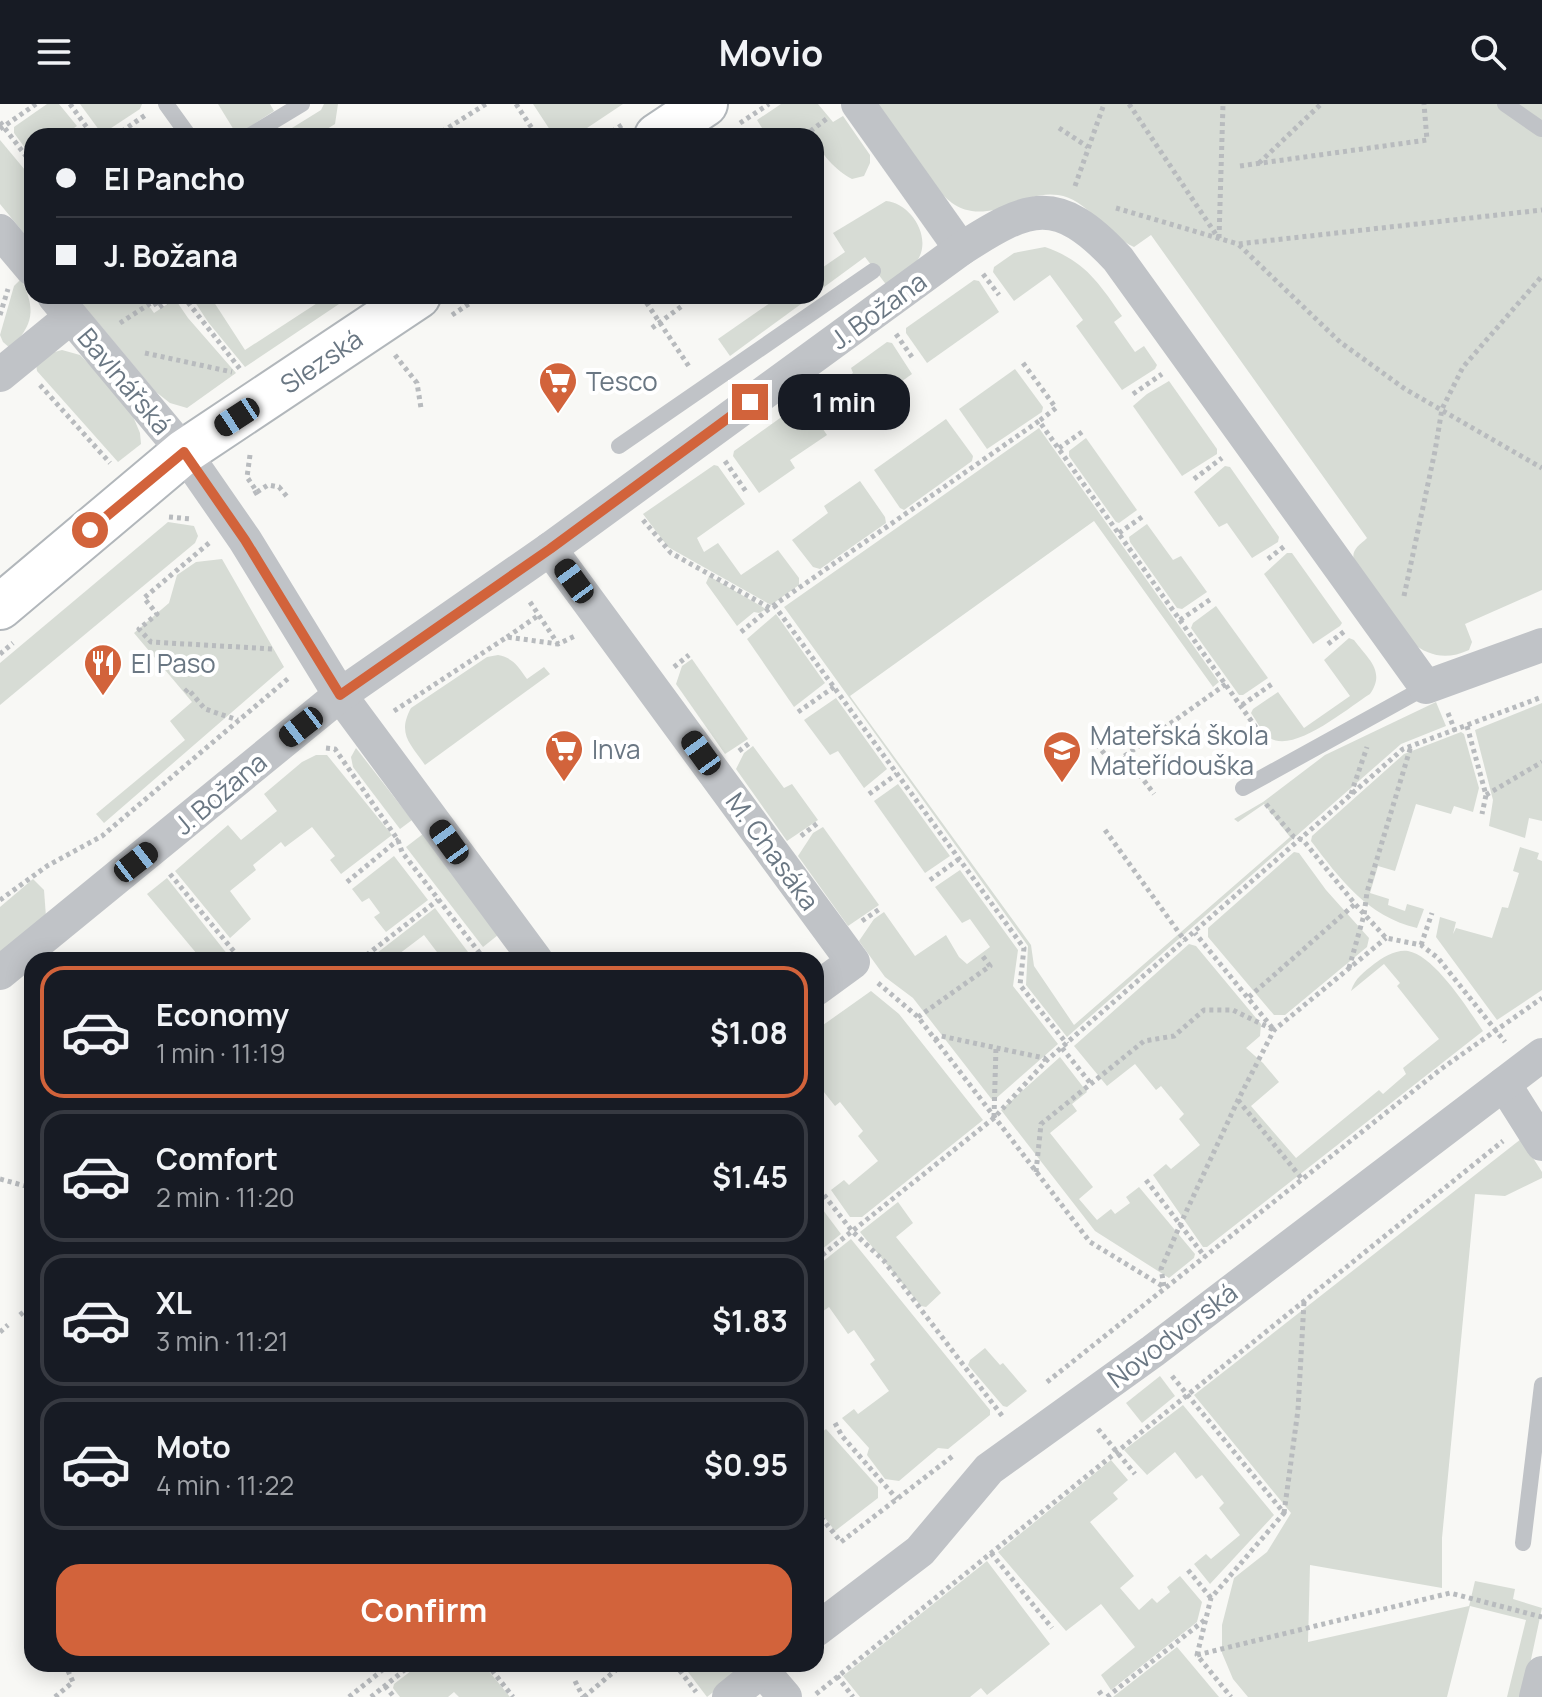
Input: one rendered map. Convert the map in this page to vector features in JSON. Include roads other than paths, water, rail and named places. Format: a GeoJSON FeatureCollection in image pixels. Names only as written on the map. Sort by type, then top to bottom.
{"type":"FeatureCollection","features":[{"type":"Feature","properties":{"kind":"main road"},"geometry":{"type":"LineString","coordinates":[[682,128],[719,116]]}},
{"type":"Feature","properties":{"kind":"main road","name":"Slezská"},"geometry":{"type":"LineString","coordinates":[[12,621],[135,491],[431,308]]}},
{"type":"Feature","properties":{"kind":"street"},"geometry":{"type":"LineString","coordinates":[[846,109],[970,259]]}},
{"type":"Feature","properties":{"kind":"street","name":"J. Božana"},"geometry":{"type":"LineString","coordinates":[[26,952],[340,695],[556,556],[621,496],[789,361],[970,259],[1002,222],[1036,212],[1064,216],[1105,245],[1118,259],[1426,687]]}},
{"type":"Feature","properties":{"kind":"street"},"geometry":{"type":"LineString","coordinates":[[0,231],[24,260]]}},
{"type":"Feature","properties":{"kind":"street"},"geometry":{"type":"LineString","coordinates":[[9,367],[73,318]]}},
{"type":"Feature","properties":{"kind":"street","name":"Bavlnářská"},"geometry":{"type":"LineString","coordinates":[[73,318],[189,459]]}},
{"type":"Feature","properties":{"kind":"street"},"geometry":{"type":"LineString","coordinates":[[189,459],[217,520],[340,695],[530,952]]}},
{"type":"Feature","properties":{"kind":"street","name":"M. Chasáka"},"geometry":{"type":"LineString","coordinates":[[556,556],[853,962],[824,983]]}},
{"type":"Feature","properties":{"kind":"street"},"geometry":{"type":"LineString","coordinates":[[1426,687],[1542,645]]}},
{"type":"Feature","properties":{"kind":"street","name":"J. Božana"},"geometry":{"type":"LineString","coordinates":[[0,973],[24,953]]}},
{"type":"Feature","properties":{"kind":"street"},"geometry":{"type":"LineString","coordinates":[[1523,1069],[1535,1132]]}},
{"type":"Feature","properties":{"kind":"street","name":"Novodvorská"},"geometry":{"type":"LineString","coordinates":[[824,1624],[920,1551],[989,1469],[1153,1351],[1523,1069]]}},
{"type":"Feature","properties":{"kind":"street"},"geometry":{"type":"LineString","coordinates":[[729,1697],[760,1672]]}},
{"type":"Feature","properties":{"kind":"street"},"geometry":{"type":"LineString","coordinates":[[769,1672],[785,1697]]}},
{"type":"Feature","properties":{"kind":"street"},"geometry":{"type":"LineString","coordinates":[[1536,1697],[1542,1673]]}},
{"type":"Feature","properties":{"kind":"lane"},"geometry":{"type":"LineString","coordinates":[[166,104],[183,128]]}},
{"type":"Feature","properties":{"kind":"lane"},"geometry":{"type":"LineString","coordinates":[[262,128],[302,104]]}},
{"type":"Feature","properties":{"kind":"lane"},"geometry":{"type":"LineString","coordinates":[[1505,104],[1541,129]]}},
{"type":"Feature","properties":{"kind":"lane"},"geometry":{"type":"LineString","coordinates":[[619,446],[789,361],[873,271]]}},
{"type":"Feature","properties":{"kind":"lane"},"geometry":{"type":"LineString","coordinates":[[1247,786],[1426,687]]}},
{"type":"Feature","properties":{"kind":"lane"},"geometry":{"type":"LineString","coordinates":[[1523,1543],[1542,1385]]}},
{"type":"Feature","properties":{"kind":"place","name":"Tesco"},"geometry":{"type":"Point","coordinates":[558,415]}},
{"type":"Feature","properties":{"kind":"place","name":"El Paso"},"geometry":{"type":"Point","coordinates":[103,697]}},
{"type":"Feature","properties":{"kind":"place","name":"Inva"},"geometry":{"type":"Point","coordinates":[564,783]}},
{"type":"Feature","properties":{"kind":"place","name":"Mateřská škola Mateřídouška"},"geometry":{"type":"Point","coordinates":[1062,784]}}]}
